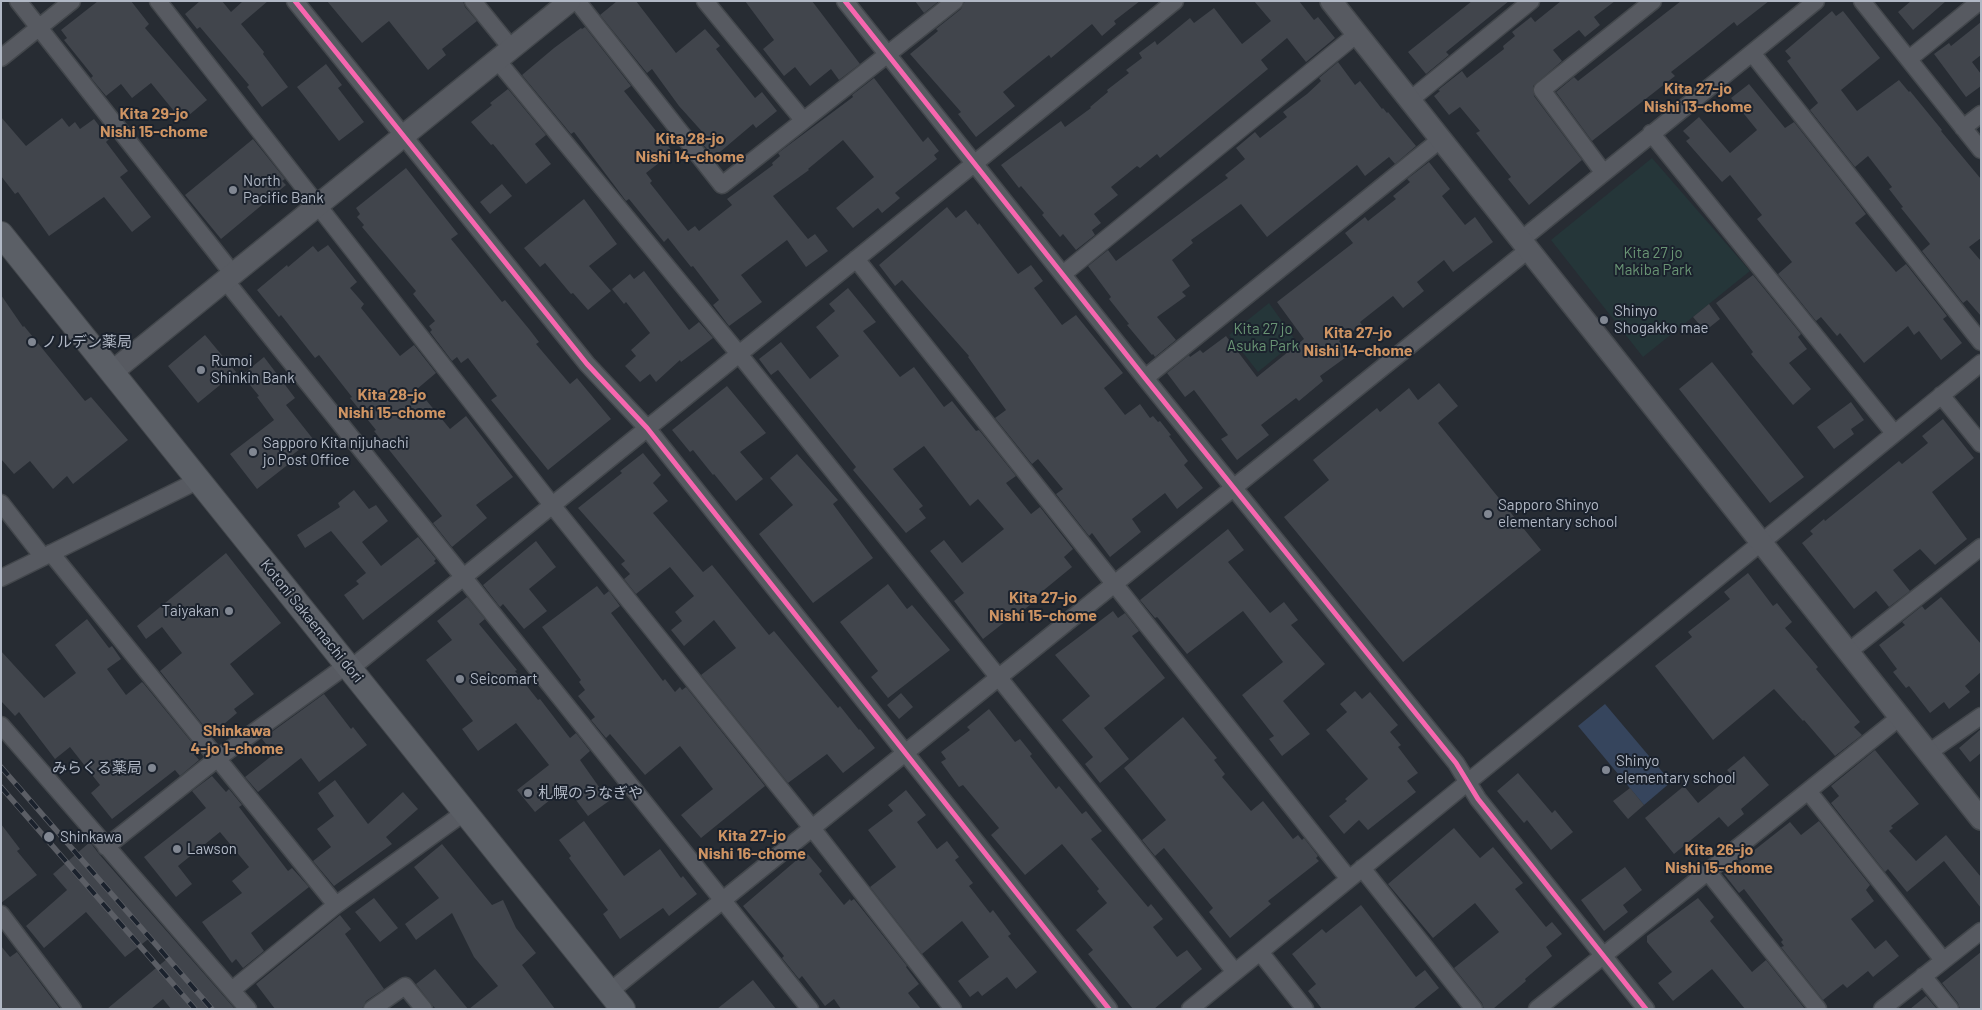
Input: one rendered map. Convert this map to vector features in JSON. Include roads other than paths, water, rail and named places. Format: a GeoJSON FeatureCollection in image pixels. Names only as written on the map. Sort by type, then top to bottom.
{"type":"FeatureCollection","features":[{"type":"Feature","properties":{"kind":"main road","name":"Kotoni Sakaemachi dori"},"geometry":{"type":"LineString","coordinates":[[5,247],[112,372],[616,1000]]}},
{"type":"Feature","properties":{"kind":"street"},"geometry":{"type":"LineString","coordinates":[[18,1],[229,277],[463,577],[810,1009]]}},
{"type":"Feature","properties":{"kind":"street"},"geometry":{"type":"LineString","coordinates":[[1,58],[72,1]]}},
{"type":"Feature","properties":{"kind":"street"},"geometry":{"type":"LineString","coordinates":[[158,1],[552,505],[812,828],[953,1009]]}},
{"type":"Feature","properties":{"kind":"street"},"geometry":{"type":"LineString","coordinates":[[295,1],[587,364],[647,428],[1109,1009]]}},
{"type":"Feature","properties":{"kind":"street"},"geometry":{"type":"LineString","coordinates":[[473,1],[504,54],[739,354],[1235,972]]}},
{"type":"Feature","properties":{"kind":"street"},"geometry":{"type":"LineString","coordinates":[[112,372],[570,1]]}},
{"type":"Feature","properties":{"kind":"street"},"geometry":{"type":"LineString","coordinates":[[577,1],[722,185],[955,1]]}},
{"type":"Feature","properties":{"kind":"street"},"geometry":{"type":"LineString","coordinates":[[705,1],[802,120]]}},
{"type":"Feature","properties":{"kind":"street"},"geometry":{"type":"LineString","coordinates":[[845,1],[1144,378],[1234,486],[1450,755],[1478,799],[1646,1009]]}},
{"type":"Feature","properties":{"kind":"street"},"geometry":{"type":"LineString","coordinates":[[106,847],[218,758],[348,667],[463,577],[1175,1]]}},
{"type":"Feature","properties":{"kind":"street"},"geometry":{"type":"LineString","coordinates":[[1331,1],[1981,819]]}},
{"type":"Feature","properties":{"kind":"street"},"geometry":{"type":"LineString","coordinates":[[1603,172],[1542,90],[1653,1]]}},
{"type":"Feature","properties":{"kind":"street"},"geometry":{"type":"LineString","coordinates":[[616,1000],[722,900],[1234,486],[1525,245],[1603,172],[1816,1]]}},
{"type":"Feature","properties":{"kind":"street"},"geometry":{"type":"LineString","coordinates":[[1862,1],[1981,150]]}},
{"type":"Feature","properties":{"kind":"street"},"geometry":{"type":"LineString","coordinates":[[1908,59],[1980,1]]}},
{"type":"Feature","properties":{"kind":"street"},"geometry":{"type":"LineString","coordinates":[[1410,100],[1522,4]]}},
{"type":"Feature","properties":{"kind":"street"},"geometry":{"type":"LineString","coordinates":[[1063,274],[1357,34]]}},
{"type":"Feature","properties":{"kind":"street"},"geometry":{"type":"LineString","coordinates":[[1752,53],[1981,342]]}},
{"type":"Feature","properties":{"kind":"street"},"geometry":{"type":"LineString","coordinates":[[1963,128],[1981,114]]}},
{"type":"Feature","properties":{"kind":"street"},"geometry":{"type":"LineString","coordinates":[[1651,133],[1894,433]]}},
{"type":"Feature","properties":{"kind":"street"},"geometry":{"type":"LineString","coordinates":[[1144,378],[1441,139]]}},
{"type":"Feature","properties":{"kind":"street"},"geometry":{"type":"LineString","coordinates":[[856,259],[1349,879]]}},
{"type":"Feature","properties":{"kind":"street"},"geometry":{"type":"LineString","coordinates":[[1190,1009],[1981,362]]}},
{"type":"Feature","properties":{"kind":"street"},"geometry":{"type":"LineString","coordinates":[[1942,395],[1981,444]]}},
{"type":"Feature","properties":{"kind":"street"},"geometry":{"type":"LineString","coordinates":[[1,578],[199,480]]}},
{"type":"Feature","properties":{"kind":"street"},"geometry":{"type":"LineString","coordinates":[[1,504],[47,555],[218,758],[336,905]]}},
{"type":"Feature","properties":{"kind":"street"},"geometry":{"type":"LineString","coordinates":[[1848,652],[1981,547]]}},
{"type":"Feature","properties":{"kind":"street"},"geometry":{"type":"LineString","coordinates":[[1928,753],[1981,716]]}},
{"type":"Feature","properties":{"kind":"street"},"geometry":{"type":"LineString","coordinates":[[1537,1009],[1900,717]]}},
{"type":"Feature","properties":{"kind":"street"},"geometry":{"type":"LineString","coordinates":[[1,725],[248,1009]]}},
{"type":"Feature","properties":{"kind":"street"},"geometry":{"type":"LineString","coordinates":[[1808,791],[1943,960]]}},
{"type":"Feature","properties":{"kind":"street"},"geometry":{"type":"LineString","coordinates":[[232,990],[336,905],[465,812]]}},
{"type":"Feature","properties":{"kind":"street"},"geometry":{"type":"LineString","coordinates":[[1362,868],[1474,1009]]}},
{"type":"Feature","properties":{"kind":"street"},"geometry":{"type":"LineString","coordinates":[[1708,872],[1818,1009]]}},
{"type":"Feature","properties":{"kind":"street"},"geometry":{"type":"LineString","coordinates":[[1,914],[73,1009]]}},
{"type":"Feature","properties":{"kind":"street"},"geometry":{"type":"LineString","coordinates":[[1882,1009],[1981,931]]}},
{"type":"Feature","properties":{"kind":"street"},"geometry":{"type":"LineString","coordinates":[[1260,952],[1305,1009]]}},
{"type":"Feature","properties":{"kind":"street"},"geometry":{"type":"LineString","coordinates":[[1923,976],[1950,1009]]}},
{"type":"Feature","properties":{"kind":"street"},"geometry":{"type":"LineString","coordinates":[[372,1009],[406,986],[424,1009]]}},
{"type":"Feature","properties":{"kind":"water"},"geometry":{"type":"Polygon","coordinates":[[[1605,704],[1671,782],[1644,805],[1578,726],[1605,704]]]}},
{"type":"Feature","properties":{"kind":"railway"},"geometry":{"type":"LineString","coordinates":[[1,767],[212,1009]]}},
{"type":"Feature","properties":{"kind":"railway"},"geometry":{"type":"LineString","coordinates":[[1,787],[195,1009]]}},
{"type":"Feature","properties":{"kind":"place","name":"North Pacific Bank"},"geometry":{"type":"Point","coordinates":[233,190]}},
{"type":"Feature","properties":{"kind":"place","name":"Shinyo Shogakko mae"},"geometry":{"type":"Point","coordinates":[1604,320]}},
{"type":"Feature","properties":{"kind":"place","name":"ノルデン薬局"},"geometry":{"type":"Point","coordinates":[32,342]}},
{"type":"Feature","properties":{"kind":"place","name":"Rumoi Shinkin Bank"},"geometry":{"type":"Point","coordinates":[201,370]}},
{"type":"Feature","properties":{"kind":"place","name":"Sapporo Kita nijuhachi jo Post Office"},"geometry":{"type":"Point","coordinates":[253,452]}},
{"type":"Feature","properties":{"kind":"place","name":"Sapporo Shinyo elementary school"},"geometry":{"type":"Point","coordinates":[1488,514]}},
{"type":"Feature","properties":{"kind":"place","name":"Taiyakan"},"geometry":{"type":"Point","coordinates":[229,611]}},
{"type":"Feature","properties":{"kind":"place","name":"Seicomart"},"geometry":{"type":"Point","coordinates":[460,679]}},
{"type":"Feature","properties":{"kind":"place","name":"みらくる薬局"},"geometry":{"type":"Point","coordinates":[152,768]}},
{"type":"Feature","properties":{"kind":"place","name":"Shinyo elementary school"},"geometry":{"type":"Point","coordinates":[1606,770]}},
{"type":"Feature","properties":{"kind":"place","name":"札幌のうなぎや"},"geometry":{"type":"Point","coordinates":[528,793]}},
{"type":"Feature","properties":{"kind":"place","name":"Shinkawa"},"geometry":{"type":"Point","coordinates":[49,837]}},
{"type":"Feature","properties":{"kind":"place","name":"Lawson"},"geometry":{"type":"Point","coordinates":[177,849]}},
{"type":"Feature","properties":{"kind":"district","name":"Kita 27-jo Nishi 13-chome"},"geometry":{"type":"Point","coordinates":[1698,98]}},
{"type":"Feature","properties":{"kind":"district","name":"Kita 29-jo Nishi 15-chome"},"geometry":{"type":"Point","coordinates":[154,123]}},
{"type":"Feature","properties":{"kind":"district","name":"Kita 28-jo Nishi 14-chome"},"geometry":{"type":"Point","coordinates":[690,148]}},
{"type":"Feature","properties":{"kind":"district","name":"Kita 27-jo Nishi 14-chome"},"geometry":{"type":"Point","coordinates":[1358,342]}},
{"type":"Feature","properties":{"kind":"district","name":"Kita 28-jo Nishi 15-chome"},"geometry":{"type":"Point","coordinates":[392,404]}},
{"type":"Feature","properties":{"kind":"district","name":"Kita 27-jo Nishi 15-chome"},"geometry":{"type":"Point","coordinates":[1043,607]}},
{"type":"Feature","properties":{"kind":"district","name":"Shinkawa 4-jo 1-chome"},"geometry":{"type":"Point","coordinates":[237,740]}},
{"type":"Feature","properties":{"kind":"district","name":"Kita 27-jo Nishi 16-chome"},"geometry":{"type":"Point","coordinates":[752,845]}},
{"type":"Feature","properties":{"kind":"district","name":"Kita 26-jo Nishi 15-chome"},"geometry":{"type":"Point","coordinates":[1719,859]}},
{"type":"Feature","properties":{"kind":"park label","name":"Kita 27 jo Makiba Park"},"geometry":{"type":"Point","coordinates":[1653,262]}},
{"type":"Feature","properties":{"kind":"park label","name":"Kita 27 jo Asuka Park"},"geometry":{"type":"Point","coordinates":[1263,338]}}]}
